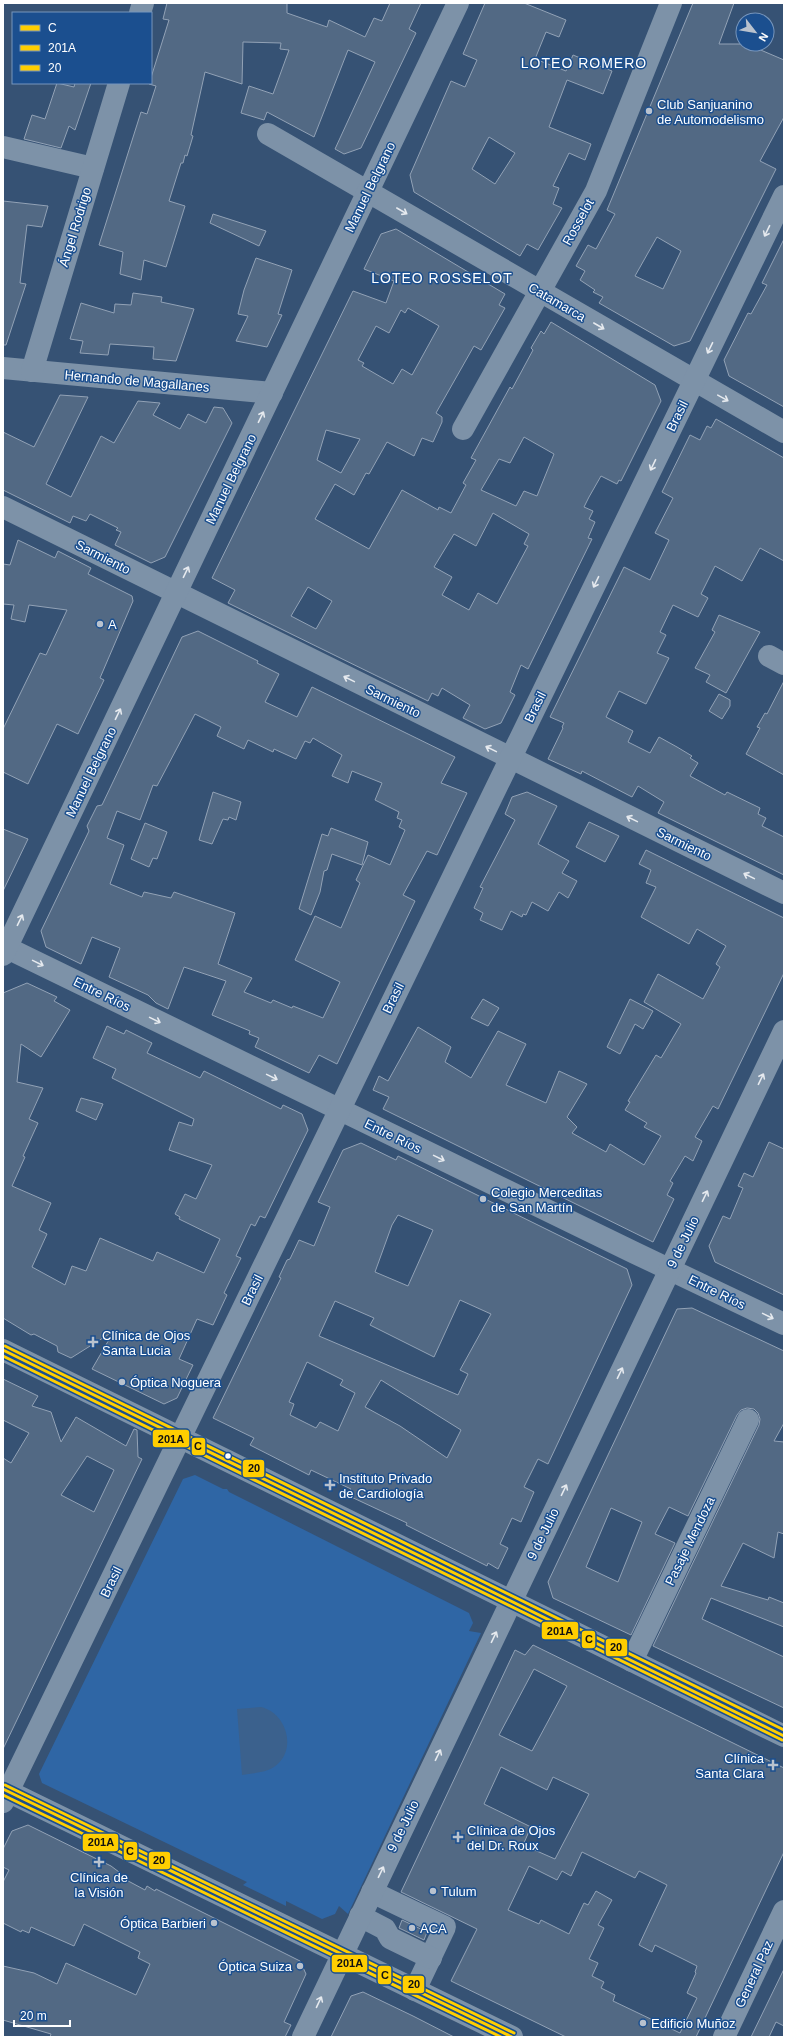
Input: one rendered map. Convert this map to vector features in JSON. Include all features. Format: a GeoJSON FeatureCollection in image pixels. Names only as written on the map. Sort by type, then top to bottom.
{"type":"FeatureCollection","features":[{"type":"Feature","properties":{"kind":"street","name":"Manuel Belgrano"},"geometry":{"type":"LineString","coordinates":[[4,950],[458,3]]}},
{"type":"Feature","properties":{"kind":"street","name":"Rosselot"},"geometry":{"type":"LineString","coordinates":[[463,429],[596,191],[671,3]]}},
{"type":"Feature","properties":{"kind":"street","name":"Ángel Rodrigo"},"geometry":{"type":"LineString","coordinates":[[32,371],[119,84]]}},
{"type":"Feature","properties":{"kind":"street","name":"Catamarca"},"geometry":{"type":"LineString","coordinates":[[268,134],[694,382],[784,432]]}},
{"type":"Feature","properties":{"kind":"street"},"geometry":{"type":"LineString","coordinates":[[3,147],[93,168]]}},
{"type":"Feature","properties":{"kind":"street","name":"Brasil"},"geometry":{"type":"LineString","coordinates":[[5,1794],[181,1438],[339,1109],[784,196]]}},
{"type":"Feature","properties":{"kind":"street","name":"Hernando de Magallanes"},"geometry":{"type":"LineString","coordinates":[[3,368],[272,393]]}},
{"type":"Feature","properties":{"kind":"street","name":"Sarmiento"},"geometry":{"type":"LineString","coordinates":[[3,507],[176,594],[784,893]]}},
{"type":"Feature","properties":{"kind":"street","name":"Entre Ríos"},"geometry":{"type":"LineString","coordinates":[[4,950],[339,1109],[784,1324]]}},
{"type":"Feature","properties":{"kind":"street","name":"9 de Julio"},"geometry":{"type":"LineString","coordinates":[[303,2037],[784,1032]]}},
{"type":"Feature","properties":{"kind":"street"},"geometry":{"type":"LineString","coordinates":[[3,1350],[784,1736]]}},
{"type":"Feature","properties":{"kind":"street","name":"Pasaje Mendoza"},"geometry":{"type":"LineString","coordinates":[[632,1661],[748,1420]]}},
{"type":"Feature","properties":{"kind":"street"},"geometry":{"type":"LineString","coordinates":[[5,1794],[342,1954],[512,2037]]}},
{"type":"Feature","properties":{"kind":"street"},"geometry":{"type":"LineString","coordinates":[[365,1906],[388,1923],[436,1947]]}},
{"type":"Feature","properties":{"kind":"street"},"geometry":{"type":"LineString","coordinates":[[365,1906],[385,1929],[390,1938],[436,1947]]}},
{"type":"Feature","properties":{"kind":"street"},"geometry":{"type":"LineString","coordinates":[[365,1906],[445,1927],[415,1990]]}},
{"type":"Feature","properties":{"kind":"street","name":"General Paz"},"geometry":{"type":"LineString","coordinates":[[724,2037],[784,1911]]}},
{"type":"Feature","properties":{"kind":"shaded area"},"geometry":{"type":"Polygon","coordinates":[[[195,1475],[223,1489],[227,1489],[229,1492],[469,1613],[473,1623],[469,1631],[481,1633],[348,1914],[339,1906],[335,1914],[322,1919],[286,1901],[286,1906],[243,1885],[247,1882],[42,1783],[39,1774],[183,1479],[195,1475]]]}},
{"type":"Feature","properties":{"kind":"shaded area"},"geometry":{"type":"Polygon","coordinates":[[[261,1707],[270,1711],[283,1724],[286,1733],[286,1752],[274,1767],[263,1772],[242,1775],[237,1709],[261,1707]]]}},
{"type":"Feature","properties":{"kind":"building"},"geometry":{"type":"Polygon","coordinates":[[[167,3],[287,3],[287,13],[327,27],[329,20],[365,37],[374,18],[382,21],[390,3],[421,3],[409,29],[416,33],[361,148],[344,154],[335,149],[375,62],[348,50],[314,137],[267,112],[264,120],[241,113],[249,86],[273,94],[289,50],[280,49],[281,43],[243,42],[242,84],[205,72],[191,135],[193,136],[187,156],[185,155],[183,163],[181,163],[169,201],[185,206],[166,267],[144,260],[141,280],[120,274],[123,252],[99,245],[141,112],[147,114],[156,86],[149,84],[152,84],[152,74],[169,20],[163,19],[167,3]]]}},
{"type":"Feature","properties":{"kind":"building"},"geometry":{"type":"Polygon","coordinates":[[[485,3],[524,3],[566,20],[559,37],[546,32],[535,59],[566,71],[573,55],[612,71],[603,94],[567,80],[549,127],[591,144],[585,160],[569,153],[553,186],[559,188],[553,204],[562,208],[538,250],[527,244],[520,256],[414,192],[410,175],[451,81],[465,87],[477,60],[463,54],[485,3]],[[489,137],[472,169],[495,184],[515,153],[489,137]]]}},
{"type":"Feature","properties":{"kind":"building"},"geometry":{"type":"Polygon","coordinates":[[[693,3],[734,3],[719,44],[735,44],[735,52],[765,52],[784,60],[784,117],[760,161],[776,169],[690,341],[674,346],[599,303],[603,297],[593,292],[595,290],[580,280],[585,271],[576,266],[588,245],[596,249],[615,214],[607,210],[693,3]],[[657,237],[635,276],[663,289],[681,251],[657,237]]]}},
{"type":"Feature","properties":{"kind":"building"},"geometry":{"type":"Polygon","coordinates":[[[57,84],[74,87],[75,84],[91,84],[75,130],[69,126],[61,148],[24,139],[32,115],[45,119],[57,84]]]}},
{"type":"Feature","properties":{"kind":"building"},"geometry":{"type":"Polygon","coordinates":[[[3,201],[48,206],[42,227],[27,225],[20,283],[26,284],[6,345],[3,345],[3,201]]]}},
{"type":"Feature","properties":{"kind":"building"},"geometry":{"type":"Polygon","coordinates":[[[213,214],[266,231],[259,246],[210,223],[213,214]]]}},
{"type":"Feature","properties":{"kind":"building"},"geometry":{"type":"Polygon","coordinates":[[[396,229],[505,294],[499,305],[505,308],[481,350],[474,346],[436,413],[442,417],[442,422],[433,442],[422,438],[414,456],[387,442],[369,474],[366,473],[354,495],[335,484],[315,519],[369,549],[402,490],[438,510],[439,507],[451,513],[466,485],[463,483],[476,460],[471,458],[510,387],[512,389],[533,350],[531,348],[541,331],[544,334],[551,322],[655,385],[661,401],[621,481],[619,480],[617,484],[601,476],[589,497],[584,507],[593,511],[589,519],[595,522],[588,538],[592,539],[528,669],[521,665],[510,692],[515,695],[501,723],[485,729],[463,718],[470,705],[442,688],[438,696],[432,693],[428,701],[228,603],[235,590],[212,578],[353,291],[386,303],[394,281],[364,269],[381,234],[396,229]],[[408,308],[405,313],[401,310],[389,333],[376,326],[358,360],[364,363],[362,366],[393,384],[402,369],[412,375],[439,326],[408,308]],[[326,430],[317,460],[341,473],[360,439],[326,430]],[[524,437],[510,463],[499,459],[481,490],[516,506],[524,491],[537,496],[554,454],[524,437]],[[493,513],[476,546],[454,534],[434,567],[452,577],[442,595],[469,610],[478,593],[497,604],[528,546],[524,544],[529,534],[493,513]],[[308,587],[291,616],[316,629],[332,601],[308,587]]]}},
{"type":"Feature","properties":{"kind":"building"},"geometry":{"type":"Polygon","coordinates":[[[784,239],[784,407],[729,376],[724,360],[748,313],[751,314],[767,285],[762,283],[784,239]]]}},
{"type":"Feature","properties":{"kind":"building"},"geometry":{"type":"Polygon","coordinates":[[[256,258],[292,270],[278,314],[282,315],[267,347],[236,341],[248,316],[238,314],[244,290],[256,258]]]}},
{"type":"Feature","properties":{"kind":"building"},"geometry":{"type":"Polygon","coordinates":[[[133,293],[162,297],[161,302],[194,309],[176,361],[153,359],[154,347],[110,344],[108,355],[80,353],[83,341],[70,339],[81,303],[114,313],[115,304],[131,305],[133,293]]]}},
{"type":"Feature","properties":{"kind":"building"},"geometry":{"type":"Polygon","coordinates":[[[60,395],[88,397],[46,484],[71,497],[101,436],[114,443],[138,401],[160,403],[153,415],[180,429],[188,414],[206,423],[214,407],[223,408],[232,423],[165,557],[151,563],[115,545],[121,532],[116,530],[118,528],[90,514],[86,521],[73,516],[70,523],[3,490],[3,432],[34,447],[60,395]]]}},
{"type":"Feature","properties":{"kind":"building"},"geometry":{"type":"Polygon","coordinates":[[[716,419],[784,458],[784,561],[760,548],[742,581],[715,566],[701,594],[708,598],[698,617],[673,605],[660,632],[666,635],[657,653],[669,658],[646,704],[619,691],[606,717],[633,731],[628,742],[650,753],[659,737],[692,756],[690,758],[698,763],[690,776],[725,795],[727,792],[760,808],[758,814],[766,818],[762,826],[784,837],[784,875],[658,813],[664,802],[638,786],[632,797],[582,771],[581,774],[548,759],[564,723],[550,717],[624,567],[650,580],[669,540],[655,533],[673,498],[662,492],[690,435],[700,440],[707,426],[711,428],[716,419]]]}},
{"type":"Feature","properties":{"kind":"building"},"geometry":{"type":"Polygon","coordinates":[[[18,540],[55,558],[58,551],[91,568],[88,574],[132,596],[133,601],[100,678],[104,680],[78,734],[57,724],[28,784],[3,772],[3,729],[40,653],[46,655],[67,610],[29,605],[25,622],[11,619],[14,605],[3,604],[3,564],[10,565],[18,540]]]}},
{"type":"Feature","properties":{"kind":"building"},"geometry":{"type":"Polygon","coordinates":[[[719,615],[760,632],[726,693],[706,682],[710,675],[695,668],[715,632],[712,630],[719,615]]]}},
{"type":"Feature","properties":{"kind":"building"},"geometry":{"type":"Polygon","coordinates":[[[198,631],[258,661],[257,663],[279,674],[265,702],[297,717],[312,687],[455,757],[441,783],[467,793],[437,855],[427,851],[403,895],[415,901],[337,1064],[319,1055],[309,1073],[255,1047],[259,1038],[249,1034],[250,1031],[212,1015],[226,981],[184,967],[168,1009],[156,1003],[148,995],[109,977],[120,948],[92,937],[81,964],[46,947],[41,931],[89,831],[87,826],[97,806],[102,805],[182,637],[198,631]],[[195,714],[157,786],[153,785],[140,820],[117,811],[107,838],[124,845],[110,884],[142,897],[144,892],[171,898],[174,892],[235,913],[218,964],[252,978],[244,992],[271,1003],[273,1000],[292,1008],[293,1006],[323,1018],[340,982],[295,960],[315,916],[341,928],[360,883],[356,880],[368,855],[390,865],[405,830],[399,827],[402,820],[397,818],[399,812],[375,800],[382,783],[352,771],[348,783],[332,776],[342,755],[313,738],[310,743],[305,741],[296,759],[274,749],[273,752],[248,740],[244,749],[217,736],[221,727],[195,714]]]}},
{"type":"Feature","properties":{"kind":"building"},"geometry":{"type":"Polygon","coordinates":[[[784,681],[784,775],[746,754],[760,728],[757,727],[765,713],[767,714],[784,681]]]}},
{"type":"Feature","properties":{"kind":"building"},"geometry":{"type":"Polygon","coordinates":[[[719,694],[730,700],[730,706],[722,719],[709,711],[719,694]]]}},
{"type":"Feature","properties":{"kind":"building"},"geometry":{"type":"Polygon","coordinates":[[[213,792],[241,802],[236,820],[229,817],[228,820],[223,819],[212,844],[199,840],[213,792]]]}},
{"type":"Feature","properties":{"kind":"building"},"geometry":{"type":"Polygon","coordinates":[[[527,792],[557,806],[538,844],[569,861],[562,873],[577,881],[568,898],[559,892],[548,911],[532,902],[526,915],[523,914],[522,917],[511,911],[502,930],[480,920],[483,913],[474,908],[483,888],[480,887],[515,820],[505,814],[512,797],[527,792]]]}},
{"type":"Feature","properties":{"kind":"building"},"geometry":{"type":"Polygon","coordinates":[[[589,822],[619,836],[605,862],[576,847],[589,822]]]}},
{"type":"Feature","properties":{"kind":"building"},"geometry":{"type":"Polygon","coordinates":[[[145,823],[167,832],[157,859],[153,858],[149,867],[131,859],[145,823]]]}},
{"type":"Feature","properties":{"kind":"building"},"geometry":{"type":"Polygon","coordinates":[[[331,828],[368,842],[362,865],[332,854],[327,870],[324,871],[320,892],[311,915],[299,909],[322,834],[328,836],[331,828]]]}},
{"type":"Feature","properties":{"kind":"building"},"geometry":{"type":"Polygon","coordinates":[[[3,829],[28,839],[3,891],[3,829]]]}},
{"type":"Feature","properties":{"kind":"building"},"geometry":{"type":"Polygon","coordinates":[[[646,850],[784,918],[784,973],[718,1109],[713,1106],[695,1137],[702,1141],[693,1161],[685,1156],[670,1181],[673,1183],[667,1195],[674,1199],[653,1242],[383,1109],[389,1097],[373,1090],[379,1076],[388,1081],[418,1027],[451,1047],[445,1062],[471,1078],[498,1031],[526,1044],[506,1085],[546,1103],[559,1071],[587,1084],[567,1117],[577,1127],[572,1133],[606,1152],[610,1144],[644,1165],[661,1136],[644,1127],[647,1123],[625,1110],[630,1102],[628,1101],[656,1055],[661,1058],[681,1024],[644,1002],[658,974],[703,999],[720,967],[716,964],[726,946],[697,929],[689,944],[641,917],[656,887],[646,883],[651,870],[639,864],[646,850]]]}},
{"type":"Feature","properties":{"kind":"building"},"geometry":{"type":"Polygon","coordinates":[[[27,983],[57,997],[54,1001],[70,1010],[41,1057],[21,1044],[17,1082],[43,1088],[29,1119],[38,1123],[23,1156],[25,1157],[12,1186],[51,1203],[39,1230],[47,1234],[32,1267],[65,1285],[72,1266],[86,1271],[100,1238],[153,1261],[157,1252],[204,1273],[220,1239],[179,1219],[180,1217],[175,1214],[185,1194],[196,1199],[212,1165],[169,1150],[179,1122],[192,1126],[194,1119],[112,1078],[116,1069],[93,1058],[107,1026],[124,1034],[126,1030],[152,1043],[147,1053],[200,1078],[204,1071],[281,1109],[283,1105],[302,1114],[308,1130],[265,1218],[260,1216],[255,1226],[251,1224],[236,1256],[241,1258],[224,1293],[227,1295],[213,1325],[197,1319],[179,1359],[193,1365],[177,1398],[164,1404],[92,1369],[114,1331],[71,1358],[58,1352],[57,1346],[34,1334],[31,1335],[3,1318],[3,993],[27,983]]]}},
{"type":"Feature","properties":{"kind":"building"},"geometry":{"type":"Polygon","coordinates":[[[483,999],[499,1008],[488,1026],[471,1018],[483,999]]]}},
{"type":"Feature","properties":{"kind":"building"},"geometry":{"type":"Polygon","coordinates":[[[630,999],[653,1011],[643,1029],[635,1024],[620,1054],[607,1047],[630,999]]]}},
{"type":"Feature","properties":{"kind":"building"},"geometry":{"type":"Polygon","coordinates":[[[81,1098],[103,1104],[96,1120],[76,1111],[81,1098]]]}},
{"type":"Feature","properties":{"kind":"building"},"geometry":{"type":"Polygon","coordinates":[[[769,1142],[784,1149],[784,1295],[715,1262],[709,1246],[723,1216],[730,1219],[743,1188],[738,1186],[744,1173],[753,1177],[769,1142]]]}},
{"type":"Feature","properties":{"kind":"building"},"geometry":{"type":"Polygon","coordinates":[[[361,1143],[396,1160],[398,1156],[627,1269],[632,1285],[548,1464],[538,1459],[524,1487],[534,1492],[521,1522],[512,1518],[500,1544],[508,1548],[498,1569],[488,1563],[487,1566],[406,1525],[407,1523],[347,1495],[351,1489],[311,1470],[309,1475],[250,1445],[254,1438],[213,1418],[281,1278],[279,1277],[287,1260],[290,1259],[299,1240],[314,1246],[330,1207],[318,1202],[343,1150],[361,1143]],[[398,1215],[392,1225],[375,1272],[408,1286],[433,1230],[398,1215]],[[460,1300],[434,1357],[370,1325],[374,1318],[335,1301],[319,1336],[458,1395],[468,1374],[460,1370],[491,1314],[460,1300]],[[307,1362],[289,1402],[294,1404],[290,1415],[316,1428],[320,1422],[338,1431],[355,1393],[340,1385],[343,1380],[307,1362]],[[381,1380],[365,1407],[400,1426],[447,1458],[461,1430],[381,1380]]]}},
{"type":"Feature","properties":{"kind":"building"},"geometry":{"type":"Polygon","coordinates":[[[692,1308],[784,1351],[784,1423],[774,1441],[784,1442],[784,1534],[778,1532],[774,1558],[743,1543],[721,1586],[768,1600],[769,1597],[784,1603],[784,1627],[711,1598],[702,1619],[784,1657],[784,1708],[653,1646],[759,1425],[760,1419],[758,1413],[754,1409],[747,1408],[741,1410],[737,1415],[688,1516],[669,1507],[655,1534],[675,1543],[631,1635],[553,1598],[548,1582],[677,1309],[692,1308]],[[611,1508],[586,1567],[618,1582],[642,1522],[611,1508]]]}},
{"type":"Feature","properties":{"kind":"building"},"geometry":{"type":"Polygon","coordinates":[[[3,1379],[38,1396],[32,1406],[51,1412],[61,1442],[76,1417],[126,1446],[134,1429],[137,1430],[138,1457],[142,1459],[3,1749],[3,1458],[11,1463],[29,1433],[3,1420],[3,1379]],[[87,1456],[61,1495],[94,1512],[114,1470],[87,1456]]]}},
{"type":"Feature","properties":{"kind":"building"},"geometry":{"type":"Polygon","coordinates":[[[533,1645],[784,1768],[784,1852],[696,2037],[566,2037],[451,1981],[477,1929],[401,1892],[515,1650],[525,1655],[533,1645]],[[534,1669],[499,1735],[532,1751],[567,1686],[534,1669]],[[501,1767],[484,1804],[531,1827],[523,1845],[555,1859],[589,1794],[553,1777],[547,1790],[501,1767]],[[582,1852],[571,1876],[562,1871],[557,1880],[529,1866],[508,1910],[539,1924],[541,1920],[569,1934],[584,1903],[588,1905],[596,1891],[612,1900],[598,1925],[604,1928],[589,1959],[598,1963],[592,1976],[604,1982],[601,1988],[615,1995],[613,2001],[680,2033],[697,1998],[687,1993],[696,1973],[697,1966],[655,1945],[652,1952],[639,1945],[667,1885],[639,1871],[635,1878],[582,1852]]]}},
{"type":"Feature","properties":{"kind":"building"},"geometry":{"type":"Polygon","coordinates":[[[28,1825],[111,1866],[119,1872],[117,1875],[145,1890],[147,1886],[155,1891],[156,1889],[300,1961],[306,1974],[284,2022],[291,2025],[285,2037],[50,2037],[51,2034],[3,2020],[3,1966],[34,1973],[57,1984],[66,1963],[136,1995],[150,1964],[138,1958],[140,1952],[84,1924],[74,1946],[31,1927],[29,1933],[22,1930],[21,1932],[3,1923],[3,1882],[9,1870],[3,1867],[3,1849],[12,1831],[28,1825]]]}},
{"type":"Feature","properties":{"kind":"building"},"geometry":{"type":"Polygon","coordinates":[[[402,1920],[427,1932],[424,1940],[399,1928],[402,1920]]]}},
{"type":"Feature","properties":{"kind":"building"},"geometry":{"type":"Polygon","coordinates":[[[784,1969],[784,2026],[776,2022],[769,2037],[751,2037],[784,1969]]]}},
{"type":"Feature","properties":{"kind":"building"},"geometry":{"type":"Polygon","coordinates":[[[363,1992],[454,2037],[331,2037],[351,1996],[363,1992]]]}},
{"type":"Feature","properties":{"kind":"transit line","name":"20"},"geometry":{"type":"LineString","coordinates":[[5,1346],[784,1730]]}},
{"type":"Feature","properties":{"kind":"transit line","name":"C"},"geometry":{"type":"LineString","coordinates":[[3,1350],[784,1736]]}},
{"type":"Feature","properties":{"kind":"transit line","name":"201A"},"geometry":{"type":"LineString","coordinates":[[3,1356],[782,1740]]}},
{"type":"Feature","properties":{"kind":"transit line","name":"20"},"geometry":{"type":"LineString","coordinates":[[5,1785],[514,2033]]}},
{"type":"Feature","properties":{"kind":"transit line","name":"C"},"geometry":{"type":"LineString","coordinates":[[3,1789],[512,2037]]}},
{"type":"Feature","properties":{"kind":"transit line","name":"201A"},"geometry":{"type":"LineString","coordinates":[[3,1795],[501,2037]]}},
{"type":"Feature","properties":{"kind":"place","name":"Club Sanjuanino de Automodelismo"},"geometry":{"type":"Point","coordinates":[649,111]}},
{"type":"Feature","properties":{"kind":"place","name":"A"},"geometry":{"type":"Point","coordinates":[100,624]}},
{"type":"Feature","properties":{"kind":"place","name":"Colegio Merceditas de San Martín"},"geometry":{"type":"Point","coordinates":[483,1199]}},
{"type":"Feature","properties":{"kind":"place","name":"Clínica de Ojos Santa Lucia"},"geometry":{"type":"Point","coordinates":[93,1342]}},
{"type":"Feature","properties":{"kind":"place","name":"Óptica Noguera"},"geometry":{"type":"Point","coordinates":[122,1382]}},
{"type":"Feature","properties":{"kind":"place","name":"Instituto Privado de Cardiología"},"geometry":{"type":"Point","coordinates":[330,1485]}},
{"type":"Feature","properties":{"kind":"place","name":"Clínica Santa Clara"},"geometry":{"type":"Point","coordinates":[773,1765]}},
{"type":"Feature","properties":{"kind":"place","name":"Clínica de Ojos del Dr. Roux"},"geometry":{"type":"Point","coordinates":[458,1837]}},
{"type":"Feature","properties":{"kind":"place","name":"Clínica de la Visión"},"geometry":{"type":"Point","coordinates":[99,1862]}},
{"type":"Feature","properties":{"kind":"place","name":"Tulum"},"geometry":{"type":"Point","coordinates":[433,1891]}},
{"type":"Feature","properties":{"kind":"place","name":"Óptica Barbieri"},"geometry":{"type":"Point","coordinates":[214,1923]}},
{"type":"Feature","properties":{"kind":"place","name":"ACA"},"geometry":{"type":"Point","coordinates":[412,1928]}},
{"type":"Feature","properties":{"kind":"place","name":"Óptica Suiza"},"geometry":{"type":"Point","coordinates":[300,1966]}},
{"type":"Feature","properties":{"kind":"place","name":"Edificio Muñoz"},"geometry":{"type":"Point","coordinates":[643,2023]}},
{"type":"Feature","properties":{"kind":"district","name":"LOTEO ROMERO"},"geometry":{"type":"Point","coordinates":[584,63]}},
{"type":"Feature","properties":{"kind":"district","name":"LOTEO ROSSELOT"},"geometry":{"type":"Point","coordinates":[442,278]}}]}
